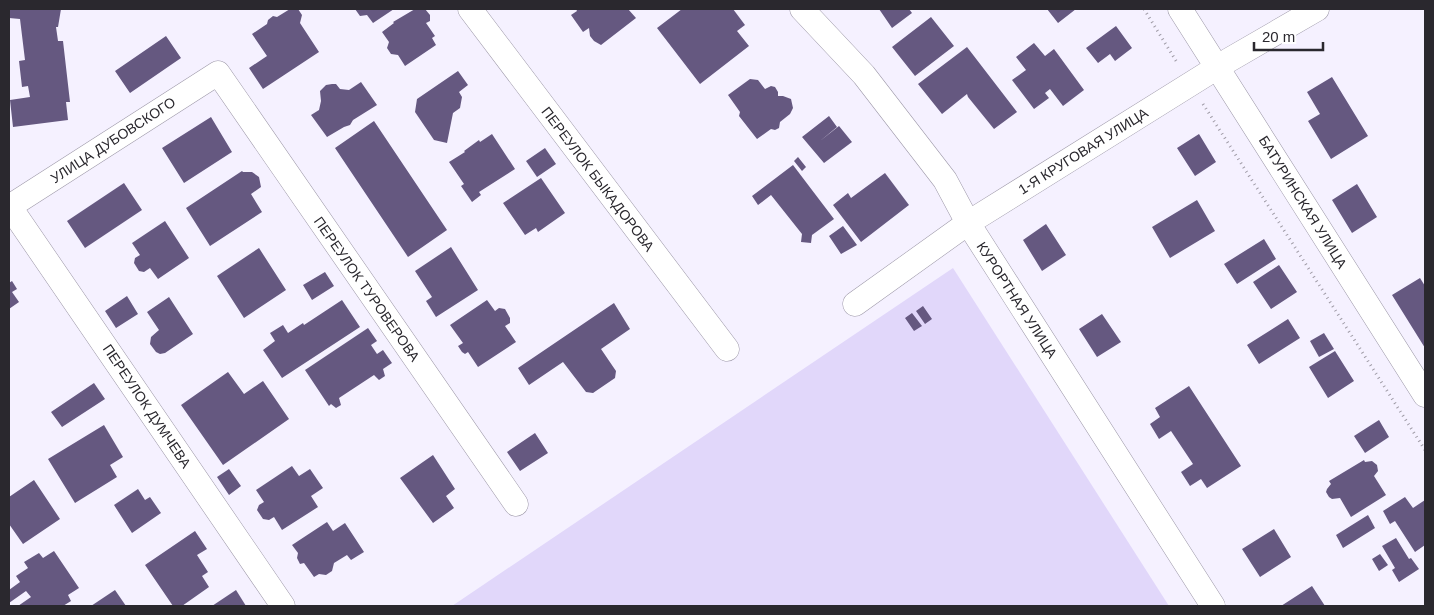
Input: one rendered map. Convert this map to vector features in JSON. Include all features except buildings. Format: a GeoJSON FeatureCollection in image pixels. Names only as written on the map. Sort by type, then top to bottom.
{"type":"FeatureCollection","features":[{"type":"Feature","properties":{"kind":"street","name":"ПЕРЕУЛОК БЫКАДОРОВА"},"geometry":{"type":"LineString","coordinates":[[470,9],[726,349]]}},
{"type":"Feature","properties":{"kind":"street","name":"КУРОРТНАЯ УЛИЦА"},"geometry":{"type":"LineString","coordinates":[[802,9],[864,75],[945,180],[968,223],[1213,606]]}},
{"type":"Feature","properties":{"kind":"street","name":"БАТУРИНСКАЯ УЛИЦА"},"geometry":{"type":"LineString","coordinates":[[1180,9],[1425,395]]}},
{"type":"Feature","properties":{"kind":"street","name":"1-Я КРУГОВАЯ УЛИЦА"},"geometry":{"type":"LineString","coordinates":[[855,304],[968,223],[1217,67],[1317,9]]}},
{"type":"Feature","properties":{"kind":"street","name":"УЛИЦА ДУБОВСКОГО"},"geometry":{"type":"LineString","coordinates":[[10,207],[218,73]]}},
{"type":"Feature","properties":{"kind":"street","name":"ПЕРЕУЛОК ТУРОВЕРОВА"},"geometry":{"type":"LineString","coordinates":[[218,73],[516,504]]}},
{"type":"Feature","properties":{"kind":"street","name":"ПЕРЕУЛОК ДУМЧЕВА"},"geometry":{"type":"LineString","coordinates":[[10,207],[284,606]]}},
{"type":"Feature","properties":{"kind":"path"},"geometry":{"type":"LineString","coordinates":[[1144,9],[1190,84],[1425,450]]}},
{"type":"Feature","properties":{"kind":"shaded area"},"geometry":{"type":"Polygon","coordinates":[[[953,268],[1169,606],[452,606],[953,268]]]}}]}
